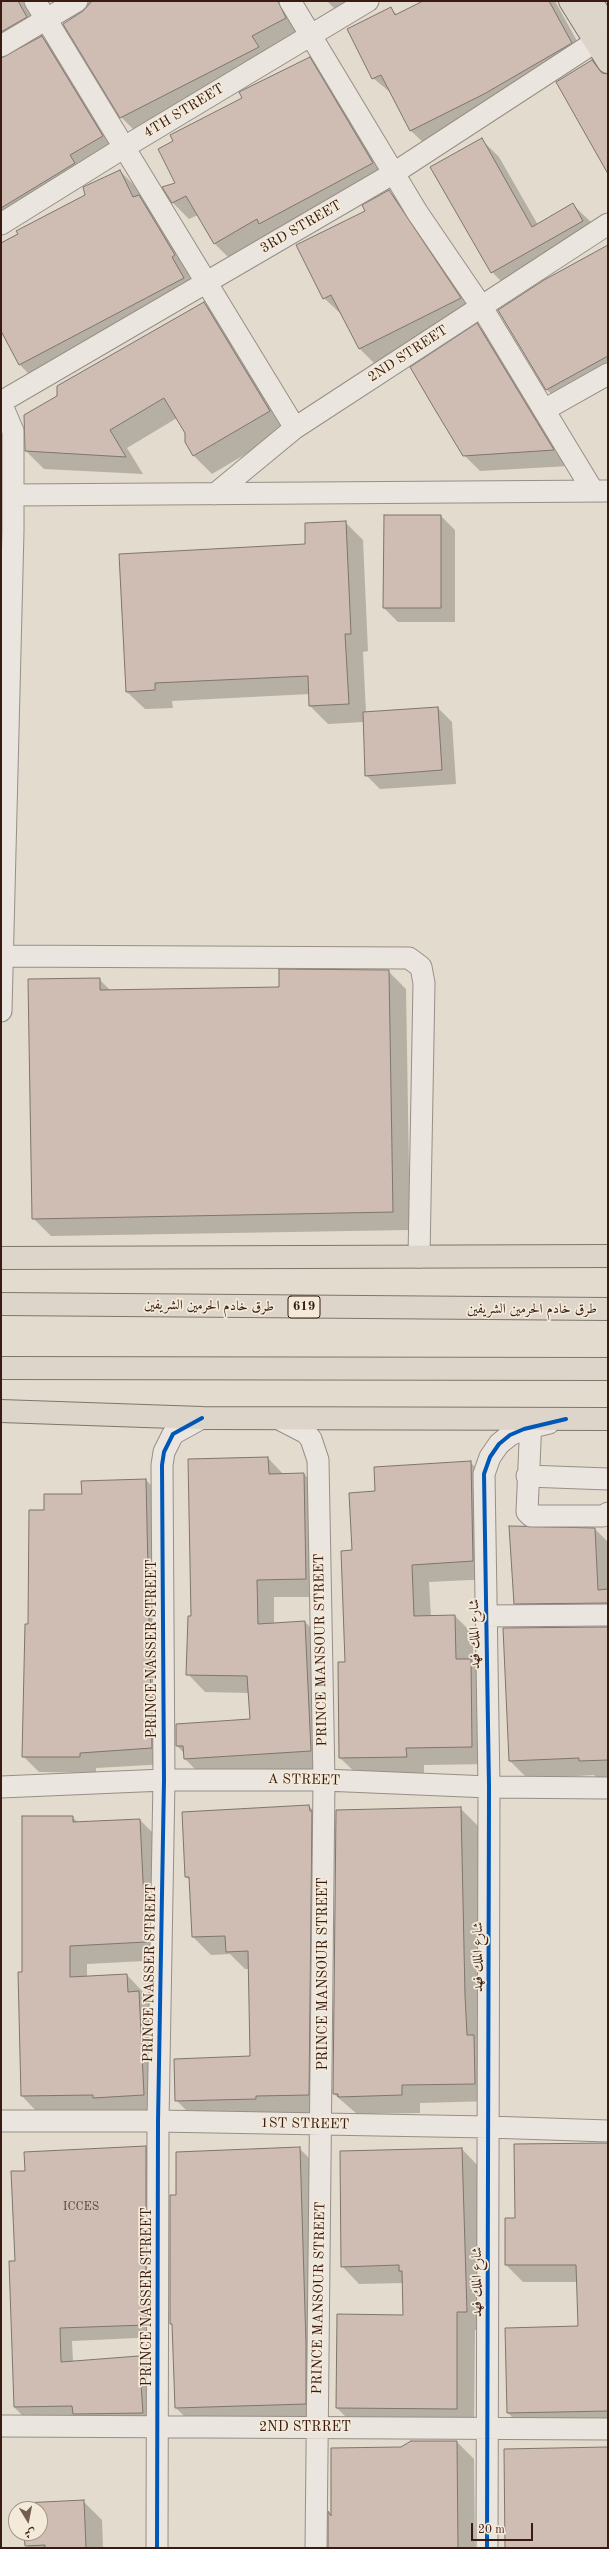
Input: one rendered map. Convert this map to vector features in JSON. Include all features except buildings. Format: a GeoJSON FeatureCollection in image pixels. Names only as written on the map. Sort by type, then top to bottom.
{"type":"FeatureCollection","features":[{"type":"Feature","properties":{"kind":"main road"},"geometry":{"type":"LineString","coordinates":[[570,1],[602,35]]}},
{"type":"Feature","properties":{"kind":"main road"},"geometry":{"type":"LineString","coordinates":[[591,1],[602,35],[608,62]]}},
{"type":"Feature","properties":{"kind":"main road"},"geometry":{"type":"LineString","coordinates":[[1,1258],[608,1256]]}},
{"type":"Feature","properties":{"kind":"main road","name":"طرق خادم الحرمين الشريفين"},"geometry":{"type":"LineString","coordinates":[[1,1304],[608,1310]]}},
{"type":"Feature","properties":{"kind":"main road"},"geometry":{"type":"LineString","coordinates":[[1,1368],[608,1368]]}},
{"type":"Feature","properties":{"kind":"main road"},"geometry":{"type":"LineString","coordinates":[[1,1411],[202,1418],[531,1423],[566,1419],[606,1420]]}},
{"type":"Feature","properties":{"kind":"street"},"geometry":{"type":"LineString","coordinates":[[35,1],[123,148],[295,428]]}},
{"type":"Feature","properties":{"kind":"street"},"geometry":{"type":"LineString","coordinates":[[1,46],[77,1]]}},
{"type":"Feature","properties":{"kind":"street"},"geometry":{"type":"LineString","coordinates":[[290,1],[394,173],[480,306],[544,410],[601,491]]}},
{"type":"Feature","properties":{"kind":"street","name":"4TH STREET"},"geometry":{"type":"LineString","coordinates":[[1,224],[123,148],[368,1]]}},
{"type":"Feature","properties":{"kind":"street","name":"3RD STREET"},"geometry":{"type":"LineString","coordinates":[[1,402],[394,173],[602,35]]}},
{"type":"Feature","properties":{"kind":"street","name":"2ND STREET"},"geometry":{"type":"LineString","coordinates":[[215,494],[295,428],[608,224]]}},
{"type":"Feature","properties":{"kind":"street"},"geometry":{"type":"LineString","coordinates":[[544,410],[608,374]]}},
{"type":"Feature","properties":{"kind":"street"},"geometry":{"type":"LineString","coordinates":[[1,402],[13,431],[13,496],[7,531],[1,1011]]}},
{"type":"Feature","properties":{"kind":"street"},"geometry":{"type":"LineString","coordinates":[[13,496],[601,491]]}},
{"type":"Feature","properties":{"kind":"street"},"geometry":{"type":"LineString","coordinates":[[2,946],[409,958],[421,967],[424,983],[419,1257]]}},
{"type":"Feature","properties":{"kind":"street","name":"PRINCE NASSER STREET"},"geometry":{"type":"LineString","coordinates":[[157,2548],[158,2121],[164,1780],[164,1452],[172,1434],[202,1418]]}},
{"type":"Feature","properties":{"kind":"street","name":"PRINCE MANSOUR STREET"},"geometry":{"type":"LineString","coordinates":[[279,1419],[306,1433],[311,1439],[318,1460],[324,1780],[322,2125],[316,2548]]}},
{"type":"Feature","properties":{"kind":"street"},"geometry":{"type":"LineString","coordinates":[[531,1423],[527,1476],[527,1512],[531,1516],[603,1516],[608,1513]]}},
{"type":"Feature","properties":{"kind":"street","name":"شارع الملك فهد"},"geometry":{"type":"LineString","coordinates":[[487,2548],[489,1787],[485,1616],[484,1474],[490,1457],[499,1444],[510,1435],[531,1423]]}},
{"type":"Feature","properties":{"kind":"street"},"geometry":{"type":"LineString","coordinates":[[527,1476],[608,1479]]}},
{"type":"Feature","properties":{"kind":"street"},"geometry":{"type":"LineString","coordinates":[[485,1616],[608,1615]]}},
{"type":"Feature","properties":{"kind":"street","name":"A STREET"},"geometry":{"type":"LineString","coordinates":[[1,1787],[164,1780],[324,1780],[489,1787],[608,1788]]}},
{"type":"Feature","properties":{"kind":"street","name":"1ST STREET"},"geometry":{"type":"LineString","coordinates":[[1,2121],[158,2121],[488,2127],[608,2131]]}},
{"type":"Feature","properties":{"kind":"street","name":"2ND STRRET"},"geometry":{"type":"LineString","coordinates":[[1,2426],[488,2427],[608,2429]]}},
{"type":"Feature","properties":{"kind":"cycle path"},"geometry":{"type":"LineString","coordinates":[[157,2548],[158,2121],[164,1780],[162,1465],[164,1452],[173,1434],[202,1418]]}},
{"type":"Feature","properties":{"kind":"cycle path"},"geometry":{"type":"LineString","coordinates":[[487,2548],[489,1787],[484,1474],[490,1457],[499,1444],[510,1435],[524,1429],[566,1419]]}}]}
